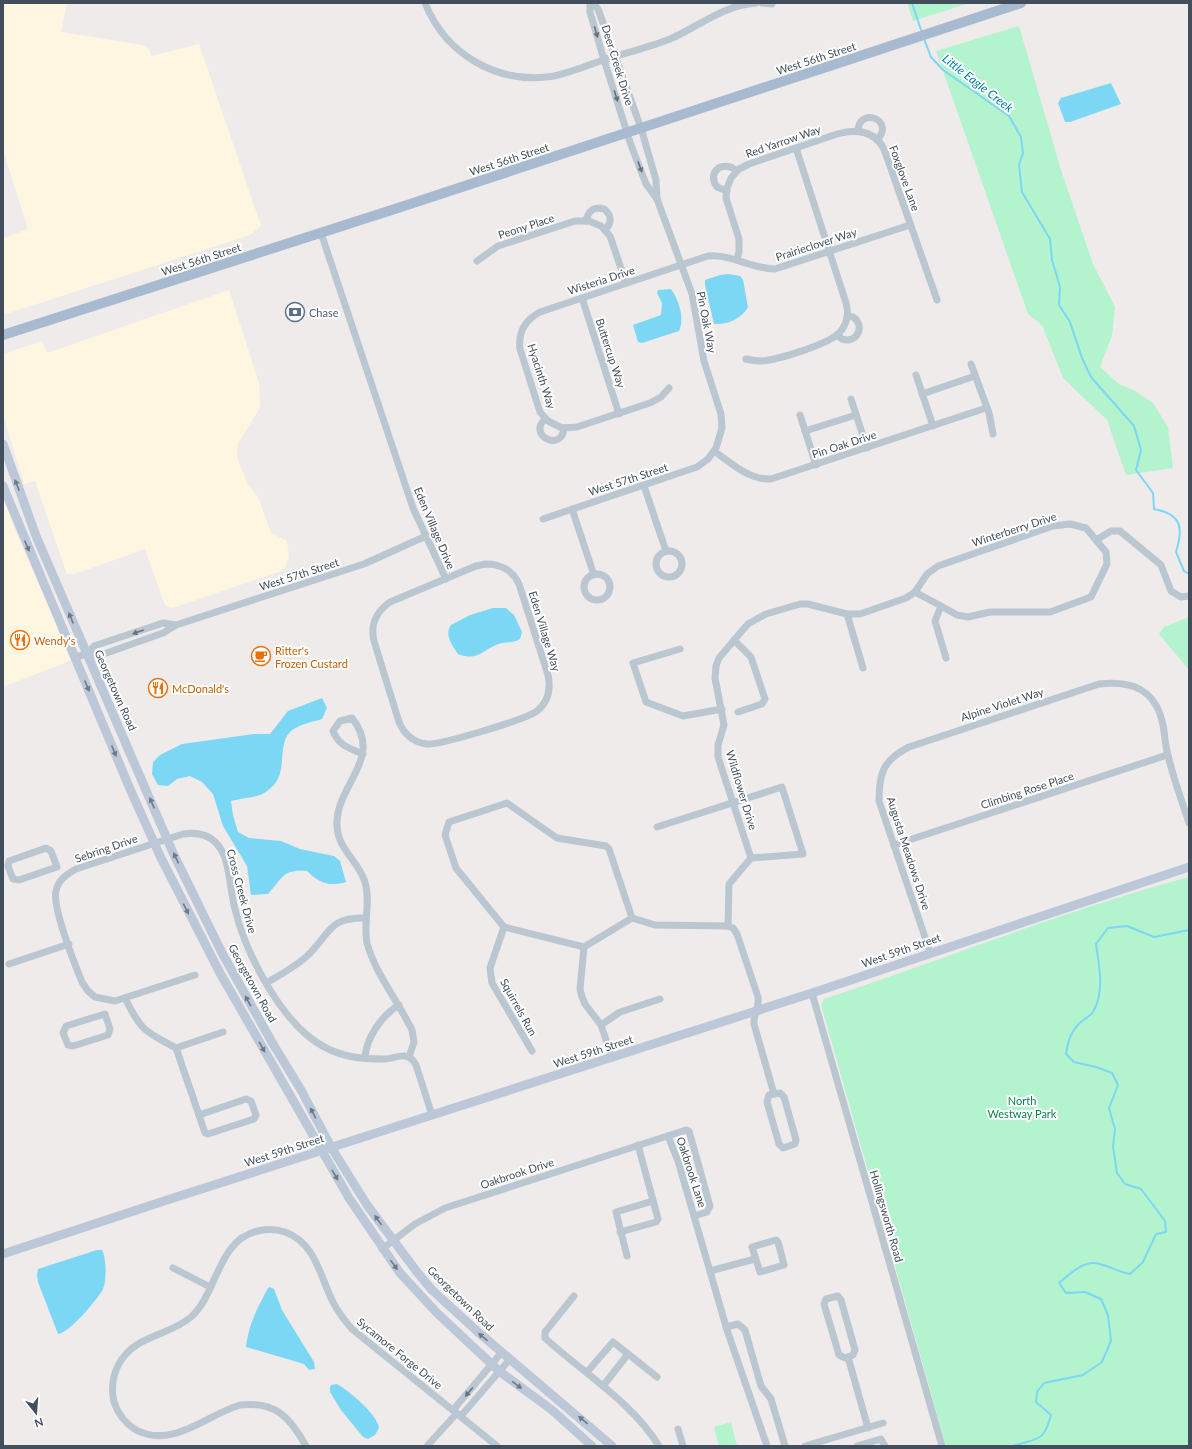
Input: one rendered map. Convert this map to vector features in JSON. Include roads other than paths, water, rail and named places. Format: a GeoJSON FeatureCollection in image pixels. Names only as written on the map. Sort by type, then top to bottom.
{"type":"FeatureCollection","features":[{"type":"Feature","properties":{"kind":"main road","name":"West 56th Street"},"geometry":{"type":"LineString","coordinates":[[3,335],[321,233],[1021,3]]}},
{"type":"Feature","properties":{"kind":"main road","name":"Georgetown Road"},"geometry":{"type":"LineString","coordinates":[[3,444],[36,536],[167,839],[222,953],[332,1148],[367,1205],[393,1241],[432,1290],[454,1312],[612,1446]]}},
{"type":"Feature","properties":{"kind":"main road"},"geometry":{"type":"LineString","coordinates":[[3,486],[154,843],[220,973],[359,1215],[400,1273],[422,1298],[499,1371],[552,1410],[592,1446]]}},
{"type":"Feature","properties":{"kind":"main road","name":"West 59th Street"},"geometry":{"type":"LineString","coordinates":[[3,1254],[812,993],[1189,866]]}},
{"type":"Feature","properties":{"kind":"street"},"geometry":{"type":"LineString","coordinates":[[425,3],[438,28],[451,44],[481,65],[502,73],[520,77],[555,75],[604,60],[670,38],[715,14],[756,3]]}},
{"type":"Feature","properties":{"kind":"street","name":"Deer Creek Drive"},"geometry":{"type":"LineString","coordinates":[[590,3],[590,12],[627,132]]}},
{"type":"Feature","properties":{"kind":"street","name":"Deer Creek Drive"},"geometry":{"type":"LineString","coordinates":[[593,3],[598,9],[641,128]]}},
{"type":"Feature","properties":{"kind":"street"},"geometry":{"type":"LineString","coordinates":[[762,3],[772,4]]}},
{"type":"Feature","properties":{"kind":"street","name":"Foxglove Lane"},"geometry":{"type":"LineString","coordinates":[[877,140],[883,133],[883,128],[880,122],[875,118],[868,117],[860,123],[858,131],[867,133],[877,140],[884,151],[937,300]]}},
{"type":"Feature","properties":{"kind":"street","name":"Pin Oak Way"},"geometry":{"type":"LineString","coordinates":[[641,128],[656,180],[657,199]]}},
{"type":"Feature","properties":{"kind":"street","name":"Red Yarrow Way"},"geometry":{"type":"LineString","coordinates":[[737,172],[731,167],[724,166],[715,172],[713,178],[715,184],[719,189],[726,191],[731,178],[749,164],[837,134],[858,131]]}},
{"type":"Feature","properties":{"kind":"street","name":"Pin Oak Way"},"geometry":{"type":"LineString","coordinates":[[627,132],[646,184],[657,199],[682,265],[694,302],[704,361],[721,417],[721,435],[714,451]]}},
{"type":"Feature","properties":{"kind":"street"},"geometry":{"type":"LineString","coordinates":[[746,359],[761,361],[770,360],[825,342],[837,335],[844,326],[847,316],[846,303],[796,148]]}},
{"type":"Feature","properties":{"kind":"street"},"geometry":{"type":"LineString","coordinates":[[726,191],[727,203],[739,239],[737,260]]}},
{"type":"Feature","properties":{"kind":"street"},"geometry":{"type":"LineString","coordinates":[[605,230],[610,222],[610,218],[604,209],[592,209],[587,215],[586,221],[598,224],[605,230],[613,243],[626,284]]}},
{"type":"Feature","properties":{"kind":"street","name":"Peony Place"},"geometry":{"type":"LineString","coordinates":[[477,261],[498,246],[575,221],[586,221]]}},
{"type":"Feature","properties":{"kind":"street","name":"Prairieclover Way"},"geometry":{"type":"LineString","coordinates":[[682,265],[712,256],[724,256],[765,268],[776,269],[910,225]]}},
{"type":"Feature","properties":{"kind":"street","name":"Eden Village Drive"},"geometry":{"type":"LineString","coordinates":[[321,233],[413,508],[446,579],[384,606],[374,620],[372,630],[374,641],[400,722],[404,731],[411,738],[420,743],[437,744],[486,729]]}},
{"type":"Feature","properties":{"kind":"street","name":"Wisteria Drive"},"geometry":{"type":"LineString","coordinates":[[529,318],[540,312],[682,265]]}},
{"type":"Feature","properties":{"kind":"street","name":"Buttercup Way"},"geometry":{"type":"LineString","coordinates":[[582,298],[619,414]]}},
{"type":"Feature","properties":{"kind":"street"},"geometry":{"type":"LineString","coordinates":[[837,335],[842,339],[852,340],[857,336],[859,332],[859,324],[853,317],[847,316]]}},
{"type":"Feature","properties":{"kind":"street","name":"Hyacinth Way"},"geometry":{"type":"LineString","coordinates":[[529,318],[521,333],[520,349],[538,407],[545,419],[554,425],[564,428],[563,434],[557,440],[551,441],[545,438],[540,430],[540,425],[545,419]]}},
{"type":"Feature","properties":{"kind":"street"},"geometry":{"type":"LineString","coordinates":[[971,364],[989,413],[993,434]]}},
{"type":"Feature","properties":{"kind":"street"},"geometry":{"type":"LineString","coordinates":[[916,375],[933,426]]}},
{"type":"Feature","properties":{"kind":"street"},"geometry":{"type":"LineString","coordinates":[[922,394],[975,376]]}},
{"type":"Feature","properties":{"kind":"street"},"geometry":{"type":"LineString","coordinates":[[564,428],[572,428],[619,414],[656,400],[669,388]]}},
{"type":"Feature","properties":{"kind":"street"},"geometry":{"type":"LineString","coordinates":[[851,399],[867,448]]}},
{"type":"Feature","properties":{"kind":"street","name":"Pin Oak Drive"},"geometry":{"type":"LineString","coordinates":[[714,451],[748,474],[762,479],[776,478],[986,408]]}},
{"type":"Feature","properties":{"kind":"street"},"geometry":{"type":"LineString","coordinates":[[800,415],[816,465]]}},
{"type":"Feature","properties":{"kind":"street"},"geometry":{"type":"LineString","coordinates":[[805,431],[856,415]]}},
{"type":"Feature","properties":{"kind":"street","name":"West 57th Street"},"geometry":{"type":"LineString","coordinates":[[543,519],[697,467],[714,451]]}},
{"type":"Feature","properties":{"kind":"street"},"geometry":{"type":"LineString","coordinates":[[644,486],[666,551]]}},
{"type":"Feature","properties":{"kind":"street"},"geometry":{"type":"LineString","coordinates":[[572,509],[594,575]]}},
{"type":"Feature","properties":{"kind":"street","name":"Winterberry Drive"},"geometry":{"type":"LineString","coordinates":[[798,605],[808,604],[848,614],[867,612],[906,598],[915,592],[925,576],[941,564],[1056,525],[1066,524],[1080,526],[1088,530],[1106,554],[1107,564],[1092,597],[1086,601],[1050,612],[990,612],[966,617],[957,615],[915,592]]}},
{"type":"Feature","properties":{"kind":"street"},"geometry":{"type":"LineString","coordinates":[[1096,540],[1111,532],[1120,531],[1161,565],[1171,591],[1178,596],[1189,596]]}},
{"type":"Feature","properties":{"kind":"street","name":"West 57th Street"},"geometry":{"type":"LineString","coordinates":[[86,654],[98,656],[163,633],[176,625],[364,564],[426,536]]}},
{"type":"Feature","properties":{"kind":"street","name":"Eden Village Way"},"geometry":{"type":"LineString","coordinates":[[446,579],[486,564],[500,566],[514,575],[520,587],[548,676],[550,686],[548,696],[543,705],[536,712],[486,729]]}},
{"type":"Feature","properties":{"kind":"street","name":"Wildflower Drive"},"geometry":{"type":"LineString","coordinates":[[751,858],[718,757],[718,745],[724,725],[715,669],[719,658],[748,624],[757,619],[798,605]]}},
{"type":"Feature","properties":{"kind":"street"},"geometry":{"type":"LineString","coordinates":[[941,606],[936,621],[946,658]]}},
{"type":"Feature","properties":{"kind":"street"},"geometry":{"type":"LineString","coordinates":[[848,614],[863,668]]}},
{"type":"Feature","properties":{"kind":"street","name":"West 57th Street"},"geometry":{"type":"LineString","coordinates":[[75,658],[86,654],[94,646],[163,623],[176,625]]}},
{"type":"Feature","properties":{"kind":"street"},"geometry":{"type":"LineString","coordinates":[[734,640],[751,657],[765,699],[762,704],[738,712]]}},
{"type":"Feature","properties":{"kind":"street"},"geometry":{"type":"LineString","coordinates":[[680,649],[633,663],[646,702],[683,716],[722,709]]}},
{"type":"Feature","properties":{"kind":"street","name":"Alpine Violet Way"},"geometry":{"type":"LineString","coordinates":[[889,760],[909,747],[1099,684],[1127,683],[1140,689],[1151,699],[1158,711],[1162,723],[1167,755]]}},
{"type":"Feature","properties":{"kind":"street"},"geometry":{"type":"LineString","coordinates":[[363,754],[347,747],[337,740],[333,731],[340,721],[352,718],[359,727],[363,754],[358,769],[340,806],[337,822],[338,832],[342,846],[365,881],[367,891],[366,934],[370,952],[414,1036],[414,1045],[409,1057],[416,1065],[432,1115]]}},
{"type":"Feature","properties":{"kind":"street"},"geometry":{"type":"LineString","coordinates":[[1167,755],[1189,823]]}},
{"type":"Feature","properties":{"kind":"street","name":"Climbing Rose Place"},"geometry":{"type":"LineString","coordinates":[[894,846],[1167,755]]}},
{"type":"Feature","properties":{"kind":"street","name":"Augusta Meadows Drive"},"geometry":{"type":"LineString","coordinates":[[889,760],[880,778],[879,801],[930,952]]}},
{"type":"Feature","properties":{"kind":"street"},"geometry":{"type":"LineString","coordinates":[[657,827],[781,788],[803,854],[751,858],[729,884],[728,926]]}},
{"type":"Feature","properties":{"kind":"street"},"geometry":{"type":"LineString","coordinates":[[632,918],[609,849],[606,846],[557,838],[506,804],[449,822],[445,835],[456,868],[504,926],[584,947],[632,918],[655,925],[728,926],[733,928],[738,934],[758,997],[759,1004],[754,1018],[754,1025],[774,1094]]}},
{"type":"Feature","properties":{"kind":"street","name":"Cross Creek Drive"},"geometry":{"type":"LineString","coordinates":[[154,843],[182,834],[196,833],[209,838],[220,847],[224,856],[242,933],[266,983],[288,1018],[313,1040],[339,1053],[365,1058],[385,1059],[403,1056],[409,1057]]}},
{"type":"Feature","properties":{"kind":"street","name":"Sebring Drive"},"geometry":{"type":"LineString","coordinates":[[65,876],[76,869],[154,843]]}},
{"type":"Feature","properties":{"kind":"street"},"geometry":{"type":"LineString","coordinates":[[57,867],[16,880],[12,878],[8,864],[11,860],[46,848],[51,851],[57,867],[65,876],[57,888],[55,901],[84,985],[95,997],[115,1001],[195,975]]}},
{"type":"Feature","properties":{"kind":"street"},"geometry":{"type":"LineString","coordinates":[[266,983],[299,962],[339,922],[350,918],[366,918]]}},
{"type":"Feature","properties":{"kind":"street","name":"Squirrels Run"},"geometry":{"type":"LineString","coordinates":[[504,926],[490,968],[492,984],[532,1051]]}},
{"type":"Feature","properties":{"kind":"street"},"geometry":{"type":"LineString","coordinates":[[9,964],[69,944]]}},
{"type":"Feature","properties":{"kind":"street"},"geometry":{"type":"LineString","coordinates":[[584,947],[581,996],[584,1004],[601,1025],[612,1058]]}},
{"type":"Feature","properties":{"kind":"street","name":"Hollingsworth Road"},"geometry":{"type":"LineString","coordinates":[[812,993],[942,1446]]}},
{"type":"Feature","properties":{"kind":"street"},"geometry":{"type":"LineString","coordinates":[[126,998],[136,1021],[142,1028],[176,1048],[204,1132],[208,1134],[254,1119],[256,1115],[251,1101],[247,1099],[199,1115]]}},
{"type":"Feature","properties":{"kind":"street"},"geometry":{"type":"LineString","coordinates":[[601,1025],[620,1012],[660,999]]}},
{"type":"Feature","properties":{"kind":"street"},"geometry":{"type":"LineString","coordinates":[[105,1014],[66,1026],[63,1033],[68,1045],[73,1046],[108,1035],[110,1029],[105,1014],[107,1000]]}},
{"type":"Feature","properties":{"kind":"street"},"geometry":{"type":"LineString","coordinates":[[365,1058],[366,1047],[384,1017],[399,1005]]}},
{"type":"Feature","properties":{"kind":"street"},"geometry":{"type":"LineString","coordinates":[[176,1048],[223,1032]]}},
{"type":"Feature","properties":{"kind":"street"},"geometry":{"type":"LineString","coordinates":[[780,1093],[784,1096],[796,1139],[795,1144],[786,1148],[779,1144],[767,1102],[768,1097],[774,1094],[780,1093]]}},
{"type":"Feature","properties":{"kind":"street","name":"Oakbrook Lane"},"geometry":{"type":"LineString","coordinates":[[694,1216],[707,1212],[710,1206],[689,1131],[686,1130],[668,1136],[678,1158],[694,1216],[726,1327],[767,1446]]}},
{"type":"Feature","properties":{"kind":"street","name":"Oakbrook Drive"},"geometry":{"type":"LineString","coordinates":[[382,1249],[423,1219],[451,1206],[668,1136]]}},
{"type":"Feature","properties":{"kind":"street"},"geometry":{"type":"LineString","coordinates":[[620,1232],[656,1222],[658,1218],[638,1145]]}},
{"type":"Feature","properties":{"kind":"street"},"geometry":{"type":"LineString","coordinates":[[627,1256],[616,1212],[653,1201]]}},
{"type":"Feature","properties":{"kind":"street","name":"Sycamore Forge Drive"},"geometry":{"type":"LineString","coordinates":[[306,1446],[287,1418],[276,1410],[260,1404],[237,1406],[183,1433],[161,1437],[151,1436],[139,1432],[126,1422],[119,1413],[113,1398],[115,1371],[121,1359],[139,1344],[191,1317],[200,1307],[229,1251],[246,1236],[268,1229],[284,1232],[294,1236],[302,1242],[312,1254],[333,1302],[352,1329],[496,1446]]}},
{"type":"Feature","properties":{"kind":"street"},"geometry":{"type":"LineString","coordinates":[[776,1240],[778,1242],[784,1265],[760,1272],[755,1259],[752,1249],[754,1245],[776,1240]]}},
{"type":"Feature","properties":{"kind":"street"},"geometry":{"type":"LineString","coordinates":[[710,1271],[755,1259]]}},
{"type":"Feature","properties":{"kind":"street"},"geometry":{"type":"LineString","coordinates":[[172,1268],[210,1287]]}},
{"type":"Feature","properties":{"kind":"street"},"geometry":{"type":"LineString","coordinates":[[574,1296],[544,1335],[546,1339],[603,1386],[642,1424],[657,1445]]}},
{"type":"Feature","properties":{"kind":"street"},"geometry":{"type":"LineString","coordinates":[[838,1296],[841,1300],[855,1350],[854,1355],[848,1357],[842,1358],[839,1355],[824,1305],[826,1299],[838,1296]]}},
{"type":"Feature","properties":{"kind":"street"},"geometry":{"type":"LineString","coordinates":[[726,1327],[738,1324],[745,1330],[761,1386],[771,1399],[786,1446]]}},
{"type":"Feature","properties":{"kind":"street"},"geometry":{"type":"LineString","coordinates":[[587,1372],[611,1342],[614,1342],[657,1377]]}},
{"type":"Feature","properties":{"kind":"street"},"geometry":{"type":"LineString","coordinates":[[457,1413],[502,1352]]}},
{"type":"Feature","properties":{"kind":"street"},"geometry":{"type":"LineString","coordinates":[[603,1386],[628,1354]]}},
{"type":"Feature","properties":{"kind":"street"},"geometry":{"type":"LineString","coordinates":[[848,1357],[868,1428]]}},
{"type":"Feature","properties":{"kind":"street"},"geometry":{"type":"LineString","coordinates":[[427,1446],[510,1359]]}},
{"type":"Feature","properties":{"kind":"street"},"geometry":{"type":"LineString","coordinates":[[805,1446],[883,1423]]}},
{"type":"Feature","properties":{"kind":"street"},"geometry":{"type":"LineString","coordinates":[[678,1429],[682,1446]]}},
{"type":"Feature","properties":{"kind":"street"},"geometry":{"type":"LineString","coordinates":[[857,1446],[881,1439],[885,1446]]}},
{"type":"Feature","properties":{"kind":"water"},"geometry":{"type":"Polygon","coordinates":[[[1111,83],[1121,104],[1070,122],[1065,122],[1058,103],[1061,98],[1111,83]]]}},
{"type":"Feature","properties":{"kind":"water"},"geometry":{"type":"Polygon","coordinates":[[[728,274],[740,276],[743,280],[748,307],[738,318],[724,323],[714,324],[705,280],[728,274]]]}},
{"type":"Feature","properties":{"kind":"water"},"geometry":{"type":"Polygon","coordinates":[[[671,289],[681,315],[681,326],[679,331],[642,343],[638,342],[633,325],[661,315],[662,303],[657,293],[658,290],[671,289]]]}},
{"type":"Feature","properties":{"kind":"water"},"geometry":{"type":"Polygon","coordinates":[[[493,608],[506,608],[514,615],[522,632],[520,639],[499,644],[478,655],[470,657],[458,654],[451,644],[448,632],[451,625],[470,615],[493,608]]]}},
{"type":"Feature","properties":{"kind":"water"},"geometry":{"type":"Polygon","coordinates":[[[322,698],[327,708],[322,719],[297,727],[290,732],[286,739],[281,771],[273,786],[261,795],[231,801],[238,832],[249,838],[281,841],[300,849],[334,856],[340,861],[346,882],[329,884],[320,881],[307,871],[299,871],[288,873],[280,879],[268,894],[251,895],[247,866],[223,826],[213,794],[202,782],[190,776],[177,779],[168,786],[158,785],[152,774],[153,762],[160,755],[182,744],[254,734],[270,734],[288,711],[322,698]]]}},
{"type":"Feature","properties":{"kind":"water"},"geometry":{"type":"Polygon","coordinates":[[[97,1250],[102,1250],[106,1269],[103,1289],[76,1322],[58,1334],[38,1282],[38,1269],[97,1250]]]}},
{"type":"Feature","properties":{"kind":"water"},"geometry":{"type":"Polygon","coordinates":[[[270,1287],[274,1289],[282,1310],[314,1362],[315,1369],[309,1370],[304,1364],[246,1347],[254,1316],[268,1288],[270,1287]]]}},
{"type":"Feature","properties":{"kind":"water"},"geometry":{"type":"Polygon","coordinates":[[[337,1384],[355,1397],[373,1416],[379,1428],[375,1435],[368,1439],[363,1437],[341,1410],[330,1392],[331,1385],[337,1384]]]}},
{"type":"Feature","properties":{"kind":"waterway","name":"Little Eagle Creek"},"geometry":{"type":"LineString","coordinates":[[912,3],[922,33]]}},
{"type":"Feature","properties":{"kind":"waterway","name":"Little Eagle Creek"},"geometry":{"type":"LineString","coordinates":[[924,39],[931,57],[943,70],[1009,116],[1021,137],[1023,153],[1019,165],[1022,192],[1050,239],[1052,260],[1060,287],[1059,305],[1070,322],[1082,358],[1091,377],[1134,426],[1141,450],[1136,470],[1153,493],[1154,509],[1170,514],[1178,523],[1180,535],[1176,552],[1184,571],[1189,574]]}},
{"type":"Feature","properties":{"kind":"waterway","name":"Little Eagle Creek"},"geometry":{"type":"LineString","coordinates":[[1013,1446],[1034,1440],[1045,1431],[1051,1415],[1036,1402],[1037,1392],[1044,1383],[1083,1375],[1102,1362],[1111,1341],[1108,1315],[1101,1299],[1085,1292],[1066,1293],[1059,1283],[1083,1265],[1094,1263],[1130,1274],[1143,1262],[1156,1234],[1166,1232],[1165,1221],[1141,1189],[1125,1184],[1117,1173],[1113,1146],[1115,1129],[1109,1108],[1118,1085],[1112,1073],[1096,1067],[1074,1062],[1066,1054],[1069,1040],[1073,1032],[1078,1024],[1092,1013],[1097,1004],[1100,978],[1096,944],[1108,928],[1127,926],[1154,937],[1189,930]]}},
{"type":"Feature","properties":{"kind":"place","name":"Chase"},"geometry":{"type":"Point","coordinates":[295,312]}},
{"type":"Feature","properties":{"kind":"place","name":"Wendy's"},"geometry":{"type":"Point","coordinates":[20,640]}},
{"type":"Feature","properties":{"kind":"place","name":"Ritter's Frozen Custard"},"geometry":{"type":"Point","coordinates":[261,656]}},
{"type":"Feature","properties":{"kind":"place","name":"McDonald's"},"geometry":{"type":"Point","coordinates":[158,688]}},
{"type":"Feature","properties":{"kind":"park label","name":"North Westway Park"},"geometry":{"type":"Point","coordinates":[1022,1106]}}]}
